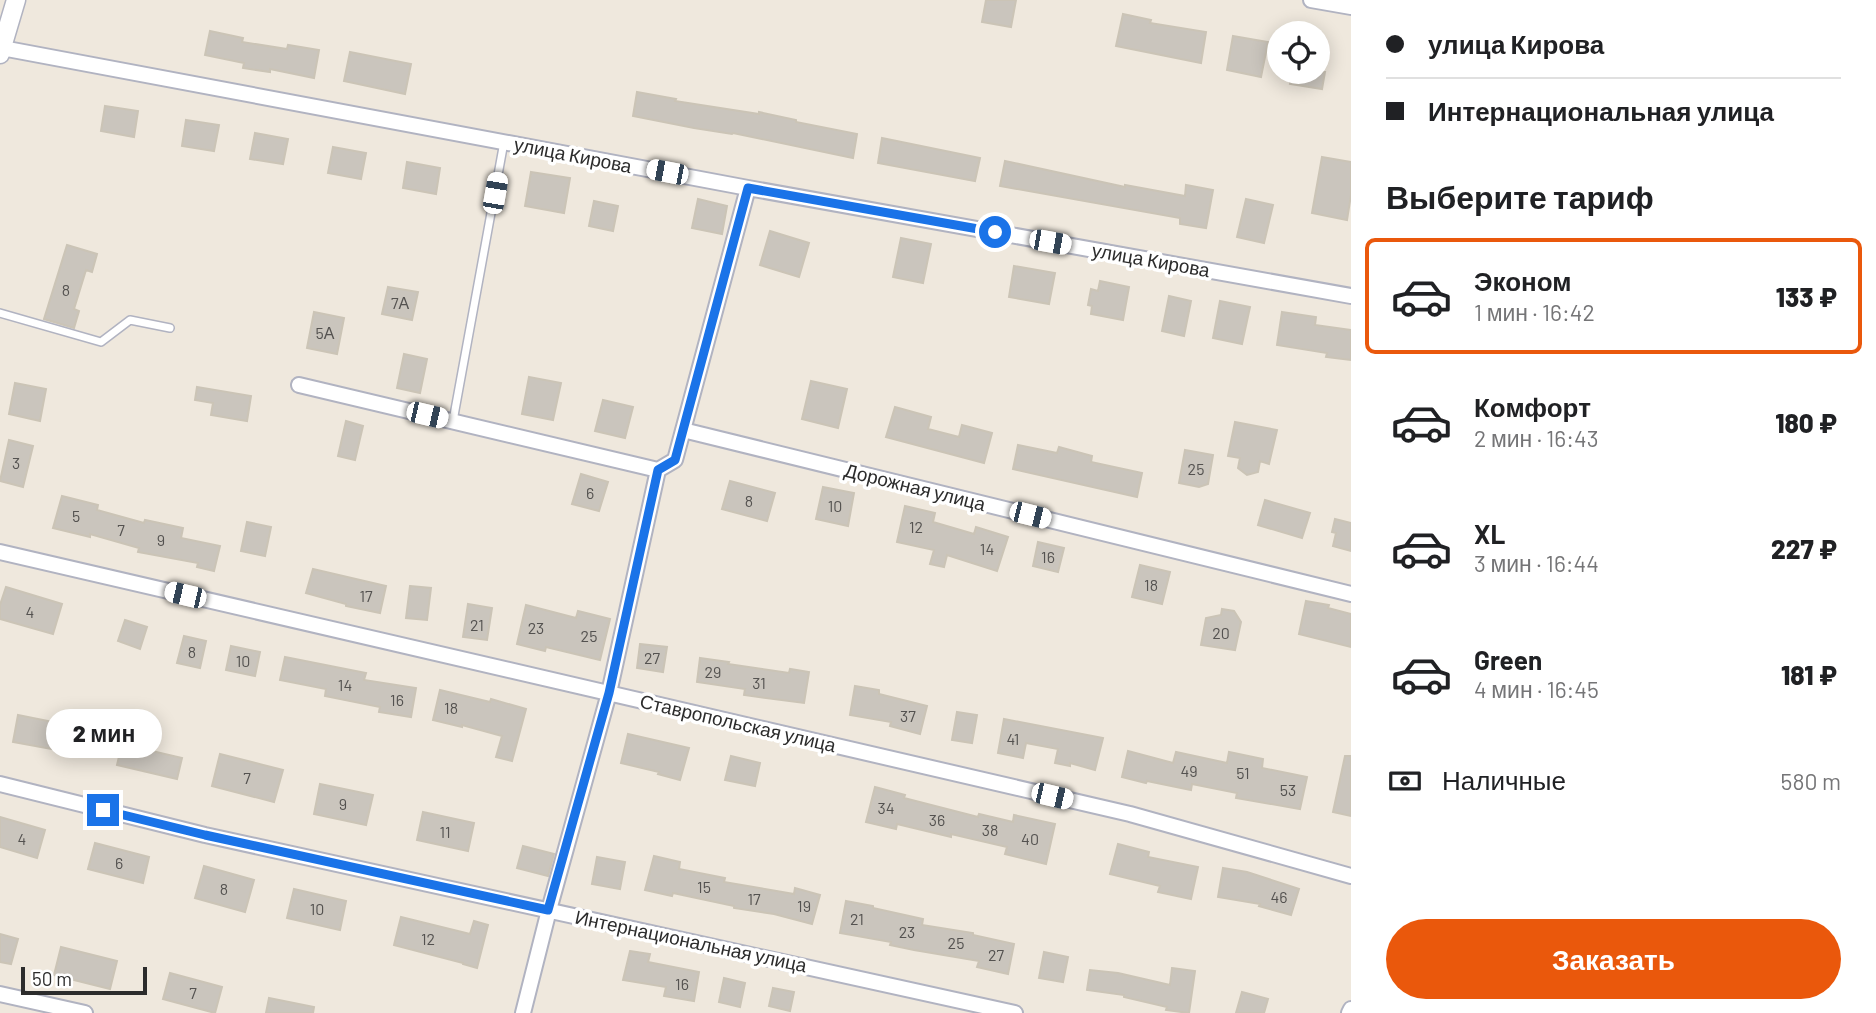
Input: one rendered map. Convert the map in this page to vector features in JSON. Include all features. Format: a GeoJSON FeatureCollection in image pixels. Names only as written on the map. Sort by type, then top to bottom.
{"type":"FeatureCollection","features":[{"type":"Feature","properties":{"kind":"street"},"geometry":{"type":"LineString","coordinates":[[1,51],[16,0]]}},
{"type":"Feature","properties":{"kind":"street"},"geometry":{"type":"LineString","coordinates":[[1311,0],[1351,7]]}},
{"type":"Feature","properties":{"kind":"street","name":"улица Кирова"},"geometry":{"type":"LineString","coordinates":[[1,51],[1351,296]]}},
{"type":"Feature","properties":{"kind":"street"},"geometry":{"type":"LineString","coordinates":[[299,385],[658,470],[675,460],[748,188]]}},
{"type":"Feature","properties":{"kind":"street","name":"Дорожная улица"},"geometry":{"type":"LineString","coordinates":[[683,429],[1351,594]]}},
{"type":"Feature","properties":{"kind":"street"},"geometry":{"type":"LineString","coordinates":[[523,1013],[548,910],[609,693],[658,470]]}},
{"type":"Feature","properties":{"kind":"street","name":"Ставропольская улица"},"geometry":{"type":"LineString","coordinates":[[0,552],[1130,814],[1351,876]]}},
{"type":"Feature","properties":{"kind":"street","name":"Интернациональная улица"},"geometry":{"type":"LineString","coordinates":[[0,784],[205,835],[1015,1013]]}},
{"type":"Feature","properties":{"kind":"street"},"geometry":{"type":"LineString","coordinates":[[0,994],[85,1013]]}},
{"type":"Feature","properties":{"kind":"lane"},"geometry":{"type":"LineString","coordinates":[[453,422],[504,142]]}},
{"type":"Feature","properties":{"kind":"lane"},"geometry":{"type":"LineString","coordinates":[[0,313],[101,342],[130,320],[170,328]]}},
{"type":"Feature","properties":{"kind":"building"},"geometry":{"type":"Polygon","coordinates":[[[986,0],[1016,0],[1011,27],[982,22],[986,0]]]}},
{"type":"Feature","properties":{"kind":"building"},"geometry":{"type":"Polygon","coordinates":[[[1123,14],[1151,20],[1150,23],[1206,32],[1201,63],[1116,46],[1123,14]]]}},
{"type":"Feature","properties":{"kind":"building"},"geometry":{"type":"Polygon","coordinates":[[[210,31],[243,38],[242,42],[287,49],[288,45],[319,50],[314,78],[270,69],[270,72],[243,68],[244,63],[205,55],[210,31]]]}},
{"type":"Feature","properties":{"kind":"building"},"geometry":{"type":"Polygon","coordinates":[[[1233,36],[1267,42],[1261,77],[1227,70],[1233,36]]]}},
{"type":"Feature","properties":{"kind":"building"},"geometry":{"type":"Polygon","coordinates":[[[350,52],[411,64],[405,94],[344,81],[350,52]]]}},
{"type":"Feature","properties":{"kind":"building"},"geometry":{"type":"Polygon","coordinates":[[[1290,84],[1323,84],[1322,89],[1290,84]]]}},
{"type":"Feature","properties":{"kind":"building"},"geometry":{"type":"Polygon","coordinates":[[[637,92],[676,99],[675,101],[759,112],[857,134],[853,158],[633,116],[637,92]]]}},
{"type":"Feature","properties":{"kind":"building"},"geometry":{"type":"Polygon","coordinates":[[[105,106],[138,111],[134,137],[101,131],[105,106]]]}},
{"type":"Feature","properties":{"kind":"building"},"geometry":{"type":"Polygon","coordinates":[[[186,120],[219,125],[214,151],[182,146],[186,120]]]}},
{"type":"Feature","properties":{"kind":"building"},"geometry":{"type":"Polygon","coordinates":[[[255,133],[288,139],[283,164],[250,159],[255,133]]]}},
{"type":"Feature","properties":{"kind":"building"},"geometry":{"type":"Polygon","coordinates":[[[882,138],[980,158],[975,181],[878,163],[882,138]]]}},
{"type":"Feature","properties":{"kind":"building"},"geometry":{"type":"Polygon","coordinates":[[[333,147],[366,153],[361,179],[328,173],[333,147]]]}},
{"type":"Feature","properties":{"kind":"building"},"geometry":{"type":"Polygon","coordinates":[[[1322,157],[1351,162],[1351,195],[1347,220],[1312,213],[1322,157]]]}},
{"type":"Feature","properties":{"kind":"building"},"geometry":{"type":"Polygon","coordinates":[[[1005,161],[1125,187],[1185,196],[1186,185],[1213,190],[1206,228],[1180,224],[1180,218],[1000,186],[1005,161]]]}},
{"type":"Feature","properties":{"kind":"building"},"geometry":{"type":"Polygon","coordinates":[[[407,162],[440,168],[436,194],[403,188],[407,162]]]}},
{"type":"Feature","properties":{"kind":"building"},"geometry":{"type":"Polygon","coordinates":[[[531,172],[570,178],[564,213],[525,206],[531,172]]]}},
{"type":"Feature","properties":{"kind":"building"},"geometry":{"type":"Polygon","coordinates":[[[698,199],[727,206],[722,234],[692,228],[698,199]]]}},
{"type":"Feature","properties":{"kind":"building"},"geometry":{"type":"Polygon","coordinates":[[[1246,199],[1273,205],[1264,243],[1237,237],[1246,199]]]}},
{"type":"Feature","properties":{"kind":"building"},"geometry":{"type":"Polygon","coordinates":[[[594,201],[618,206],[613,231],[589,226],[594,201]]]}},
{"type":"Feature","properties":{"kind":"building"},"geometry":{"type":"Polygon","coordinates":[[[770,231],[809,243],[799,277],[760,265],[770,231]]]}},
{"type":"Feature","properties":{"kind":"building"},"geometry":{"type":"Polygon","coordinates":[[[901,238],[931,244],[923,283],[893,277],[901,238]]]}},
{"type":"Feature","properties":{"kind":"building"},"geometry":{"type":"Polygon","coordinates":[[[67,245],[97,254],[92,272],[86,270],[74,309],[79,311],[74,328],[44,319],[67,245]]]}},
{"type":"Feature","properties":{"kind":"building"},"geometry":{"type":"Polygon","coordinates":[[[1014,266],[1055,273],[1049,304],[1009,297],[1014,266]]]}},
{"type":"Feature","properties":{"kind":"building"},"geometry":{"type":"Polygon","coordinates":[[[1100,281],[1129,287],[1123,320],[1091,314],[1092,306],[1088,305],[1091,289],[1098,291],[1100,281]]]}},
{"type":"Feature","properties":{"kind":"building"},"geometry":{"type":"Polygon","coordinates":[[[388,287],[418,292],[412,320],[382,314],[388,287]]]}},
{"type":"Feature","properties":{"kind":"building"},"geometry":{"type":"Polygon","coordinates":[[[1169,296],[1191,301],[1184,336],[1162,331],[1169,296]]]}},
{"type":"Feature","properties":{"kind":"building"},"geometry":{"type":"Polygon","coordinates":[[[1220,301],[1250,307],[1242,344],[1213,338],[1220,301]]]}},
{"type":"Feature","properties":{"kind":"building"},"geometry":{"type":"Polygon","coordinates":[[[314,312],[344,318],[337,354],[307,348],[314,312]]]}},
{"type":"Feature","properties":{"kind":"building"},"geometry":{"type":"Polygon","coordinates":[[[1282,312],[1316,317],[1315,325],[1351,330],[1351,360],[1277,345],[1282,312]]]}},
{"type":"Feature","properties":{"kind":"building"},"geometry":{"type":"Polygon","coordinates":[[[404,354],[427,359],[420,393],[397,388],[404,354]]]}},
{"type":"Feature","properties":{"kind":"building"},"geometry":{"type":"Polygon","coordinates":[[[529,377],[561,383],[553,420],[522,414],[529,377]]]}},
{"type":"Feature","properties":{"kind":"building"},"geometry":{"type":"Polygon","coordinates":[[[811,381],[847,389],[838,428],[802,419],[811,381]]]}},
{"type":"Feature","properties":{"kind":"building"},"geometry":{"type":"Polygon","coordinates":[[[15,383],[46,389],[40,421],[9,414],[15,383]]]}},
{"type":"Feature","properties":{"kind":"building"},"geometry":{"type":"Polygon","coordinates":[[[197,387],[251,396],[247,421],[211,415],[213,403],[195,400],[197,387]]]}},
{"type":"Feature","properties":{"kind":"building"},"geometry":{"type":"Polygon","coordinates":[[[603,400],[633,407],[625,438],[595,431],[603,400]]]}},
{"type":"Feature","properties":{"kind":"building"},"geometry":{"type":"Polygon","coordinates":[[[895,407],[931,417],[928,429],[959,437],[962,425],[992,433],[984,463],[886,437],[895,407]]]}},
{"type":"Feature","properties":{"kind":"building"},"geometry":{"type":"Polygon","coordinates":[[[346,421],[363,426],[355,460],[338,456],[346,421]]]}},
{"type":"Feature","properties":{"kind":"building"},"geometry":{"type":"Polygon","coordinates":[[[1235,422],[1277,430],[1269,464],[1260,461],[1258,472],[1247,475],[1238,468],[1240,458],[1228,456],[1235,422]]]}},
{"type":"Feature","properties":{"kind":"building"},"geometry":{"type":"Polygon","coordinates":[[[9,440],[33,446],[23,487],[0,481],[9,440]]]}},
{"type":"Feature","properties":{"kind":"building"},"geometry":{"type":"Polygon","coordinates":[[[1018,445],[1057,453],[1059,447],[1092,456],[1091,462],[1142,473],[1137,497],[1013,469],[1018,445]]]}},
{"type":"Feature","properties":{"kind":"building"},"geometry":{"type":"Polygon","coordinates":[[[1185,450],[1213,455],[1208,484],[1199,487],[1179,483],[1185,450]]]}},
{"type":"Feature","properties":{"kind":"building"},"geometry":{"type":"Polygon","coordinates":[[[581,474],[608,482],[599,511],[572,504],[581,474]]]}},
{"type":"Feature","properties":{"kind":"building"},"geometry":{"type":"Polygon","coordinates":[[[730,481],[775,493],[767,521],[722,509],[730,481]]]}},
{"type":"Feature","properties":{"kind":"building"},"geometry":{"type":"Polygon","coordinates":[[[823,487],[854,493],[848,526],[816,519],[823,487]]]}},
{"type":"Feature","properties":{"kind":"building"},"geometry":{"type":"Polygon","coordinates":[[[62,496],[98,505],[97,510],[144,523],[145,520],[183,528],[181,538],[220,546],[214,571],[197,567],[198,563],[138,552],[139,548],[90,534],[90,537],[53,528],[62,496]]]}},
{"type":"Feature","properties":{"kind":"building"},"geometry":{"type":"Polygon","coordinates":[[[1265,500],[1310,513],[1302,538],[1258,525],[1265,500]]]}},
{"type":"Feature","properties":{"kind":"building"},"geometry":{"type":"Polygon","coordinates":[[[905,506],[935,513],[933,522],[974,534],[976,527],[1008,537],[997,571],[947,555],[944,567],[930,564],[934,550],[897,542],[905,506]]]}},
{"type":"Feature","properties":{"kind":"building"},"geometry":{"type":"Polygon","coordinates":[[[1335,519],[1351,523],[1351,551],[1333,546],[1335,519]]]}},
{"type":"Feature","properties":{"kind":"building"},"geometry":{"type":"Polygon","coordinates":[[[247,522],[271,527],[265,556],[241,551],[247,522]]]}},
{"type":"Feature","properties":{"kind":"building"},"geometry":{"type":"Polygon","coordinates":[[[1038,542],[1064,548],[1058,572],[1033,566],[1038,542]]]}},
{"type":"Feature","properties":{"kind":"building"},"geometry":{"type":"Polygon","coordinates":[[[1140,565],[1170,572],[1162,604],[1132,597],[1140,565]]]}},
{"type":"Feature","properties":{"kind":"building"},"geometry":{"type":"Polygon","coordinates":[[[313,569],[386,586],[380,613],[346,606],[306,593],[313,569]]]}},
{"type":"Feature","properties":{"kind":"building"},"geometry":{"type":"Polygon","coordinates":[[[410,586],[431,588],[427,620],[406,618],[410,586]]]}},
{"type":"Feature","properties":{"kind":"building"},"geometry":{"type":"Polygon","coordinates":[[[6,587],[62,604],[53,634],[0,619],[0,605],[6,587]]]}},
{"type":"Feature","properties":{"kind":"building"},"geometry":{"type":"Polygon","coordinates":[[[1306,601],[1329,605],[1328,608],[1351,614],[1351,647],[1299,634],[1306,601]]]}},
{"type":"Feature","properties":{"kind":"building"},"geometry":{"type":"Polygon","coordinates":[[[468,604],[492,608],[487,640],[463,637],[468,604]]]}},
{"type":"Feature","properties":{"kind":"building"},"geometry":{"type":"Polygon","coordinates":[[[526,605],[576,618],[578,611],[610,619],[600,660],[546,647],[545,651],[517,644],[526,605]]]}},
{"type":"Feature","properties":{"kind":"building"},"geometry":{"type":"Polygon","coordinates":[[[1222,609],[1234,611],[1241,622],[1235,650],[1201,645],[1206,618],[1221,615],[1222,609]]]}},
{"type":"Feature","properties":{"kind":"building"},"geometry":{"type":"Polygon","coordinates":[[[125,620],[147,627],[140,649],[118,641],[125,620]]]}},
{"type":"Feature","properties":{"kind":"building"},"geometry":{"type":"Polygon","coordinates":[[[184,636],[206,641],[200,668],[177,663],[184,636]]]}},
{"type":"Feature","properties":{"kind":"building"},"geometry":{"type":"Polygon","coordinates":[[[640,644],[667,647],[663,672],[637,668],[640,644]]]}},
{"type":"Feature","properties":{"kind":"building"},"geometry":{"type":"Polygon","coordinates":[[[231,646],[260,652],[255,676],[226,670],[231,646]]]}},
{"type":"Feature","properties":{"kind":"building"},"geometry":{"type":"Polygon","coordinates":[[[285,657],[366,673],[364,680],[416,688],[411,717],[379,712],[380,707],[325,696],[326,689],[280,680],[285,657]]]}},
{"type":"Feature","properties":{"kind":"building"},"geometry":{"type":"Polygon","coordinates":[[[700,658],[789,673],[790,669],[809,672],[804,703],[744,695],[745,689],[697,682],[700,658]]]}},
{"type":"Feature","properties":{"kind":"building"},"geometry":{"type":"Polygon","coordinates":[[[855,686],[879,690],[879,694],[927,706],[920,734],[890,726],[891,722],[850,715],[855,686]]]}},
{"type":"Feature","properties":{"kind":"building"},"geometry":{"type":"Polygon","coordinates":[[[440,690],[490,702],[491,699],[526,709],[512,761],[496,757],[502,736],[433,720],[440,690]]]}},
{"type":"Feature","properties":{"kind":"building"},"geometry":{"type":"Polygon","coordinates":[[[957,712],[977,715],[972,743],[952,740],[957,712]]]}},
{"type":"Feature","properties":{"kind":"building"},"geometry":{"type":"Polygon","coordinates":[[[18,715],[68,725],[63,751],[13,742],[18,715]]]}},
{"type":"Feature","properties":{"kind":"building"},"geometry":{"type":"Polygon","coordinates":[[[1004,719],[1103,738],[1095,770],[1070,763],[1070,766],[1055,763],[1058,749],[1026,743],[1023,758],[998,753],[1004,719]]]}},
{"type":"Feature","properties":{"kind":"building"},"geometry":{"type":"Polygon","coordinates":[[[628,734],[689,748],[680,780],[621,763],[628,734]]]}},
{"type":"Feature","properties":{"kind":"building"},"geometry":{"type":"Polygon","coordinates":[[[122,744],[182,758],[177,779],[117,765],[122,744]]]}},
{"type":"Feature","properties":{"kind":"building"},"geometry":{"type":"Polygon","coordinates":[[[1128,751],[1173,763],[1176,752],[1227,763],[1229,752],[1263,759],[1262,768],[1307,777],[1300,809],[1236,798],[1237,793],[1192,784],[1191,790],[1122,777],[1128,751]]]}},
{"type":"Feature","properties":{"kind":"building"},"geometry":{"type":"Polygon","coordinates":[[[220,754],[283,770],[274,802],[212,786],[220,754]]]}},
{"type":"Feature","properties":{"kind":"building"},"geometry":{"type":"Polygon","coordinates":[[[731,756],[760,763],[755,786],[725,780],[731,756]]]}},
{"type":"Feature","properties":{"kind":"building"},"geometry":{"type":"Polygon","coordinates":[[[1345,756],[1351,756],[1351,816],[1333,812],[1345,756]]]}},
{"type":"Feature","properties":{"kind":"building"},"geometry":{"type":"Polygon","coordinates":[[[320,784],[373,795],[366,825],[314,814],[320,784]]]}},
{"type":"Feature","properties":{"kind":"building"},"geometry":{"type":"Polygon","coordinates":[[[875,787],[905,795],[904,798],[978,817],[979,814],[1013,822],[1014,815],[1055,824],[1046,864],[1005,854],[1007,847],[897,824],[896,829],[866,822],[875,787]]]}},
{"type":"Feature","properties":{"kind":"building"},"geometry":{"type":"Polygon","coordinates":[[[423,812],[474,823],[468,851],[417,840],[423,812]]]}},
{"type":"Feature","properties":{"kind":"building"},"geometry":{"type":"Polygon","coordinates":[[[0,817],[45,830],[37,858],[0,847],[0,817]]]}},
{"type":"Feature","properties":{"kind":"building"},"geometry":{"type":"Polygon","coordinates":[[[95,843],[149,857],[143,883],[88,869],[95,843]]]}},
{"type":"Feature","properties":{"kind":"building"},"geometry":{"type":"Polygon","coordinates":[[[1118,844],[1149,852],[1148,857],[1198,867],[1191,899],[1158,892],[1160,886],[1110,874],[1118,844]]]}},
{"type":"Feature","properties":{"kind":"building"},"geometry":{"type":"Polygon","coordinates":[[[523,846],[554,854],[548,876],[517,868],[523,846]]]}},
{"type":"Feature","properties":{"kind":"building"},"geometry":{"type":"Polygon","coordinates":[[[654,856],[680,862],[679,869],[725,878],[724,882],[794,894],[795,888],[820,895],[812,924],[673,893],[672,896],[645,890],[654,856]]]}},
{"type":"Feature","properties":{"kind":"building"},"geometry":{"type":"Polygon","coordinates":[[[597,857],[625,862],[620,889],[592,884],[597,857]]]}},
{"type":"Feature","properties":{"kind":"building"},"geometry":{"type":"Polygon","coordinates":[[[204,866],[254,880],[245,912],[195,898],[204,866]]]}},
{"type":"Feature","properties":{"kind":"building"},"geometry":{"type":"Polygon","coordinates":[[[1223,868],[1247,872],[1299,889],[1291,915],[1259,906],[1260,904],[1218,897],[1223,868]]]}},
{"type":"Feature","properties":{"kind":"building"},"geometry":{"type":"Polygon","coordinates":[[[294,889],[346,901],[340,930],[287,918],[294,889]]]}},
{"type":"Feature","properties":{"kind":"building"},"geometry":{"type":"Polygon","coordinates":[[[846,901],[923,919],[922,925],[973,933],[1014,944],[1008,974],[977,967],[979,961],[840,933],[846,901]]]}},
{"type":"Feature","properties":{"kind":"building"},"geometry":{"type":"Polygon","coordinates":[[[401,917],[470,934],[474,921],[488,925],[477,968],[394,945],[401,917]]]}},
{"type":"Feature","properties":{"kind":"building"},"geometry":{"type":"Polygon","coordinates":[[[0,934],[18,939],[11,964],[0,962],[0,934]]]}},
{"type":"Feature","properties":{"kind":"building"},"geometry":{"type":"Polygon","coordinates":[[[61,947],[117,961],[110,989],[54,975],[61,947]]]}},
{"type":"Feature","properties":{"kind":"building"},"geometry":{"type":"Polygon","coordinates":[[[630,951],[650,954],[648,962],[699,972],[694,1001],[664,996],[666,987],[623,980],[630,951]]]}},
{"type":"Feature","properties":{"kind":"building"},"geometry":{"type":"Polygon","coordinates":[[[1044,952],[1068,957],[1063,982],[1039,978],[1044,952]]]}},
{"type":"Feature","properties":{"kind":"building"},"geometry":{"type":"Polygon","coordinates":[[[1172,968],[1195,971],[1189,1013],[1166,1010],[1167,1007],[1124,995],[1087,990],[1090,970],[1118,973],[1170,985],[1172,968]]]}},
{"type":"Feature","properties":{"kind":"building"},"geometry":{"type":"Polygon","coordinates":[[[170,973],[222,987],[215,1013],[163,999],[170,973]]]}},
{"type":"Feature","properties":{"kind":"building"},"geometry":{"type":"Polygon","coordinates":[[[724,978],[745,983],[740,1007],[719,1002],[724,978]]]}},
{"type":"Feature","properties":{"kind":"building"},"geometry":{"type":"Polygon","coordinates":[[[773,988],[794,992],[790,1011],[769,1006],[773,988]]]}},
{"type":"Feature","properties":{"kind":"building"},"geometry":{"type":"Polygon","coordinates":[[[1242,992],[1268,999],[1264,1013],[1236,1013],[1242,992]]]}},
{"type":"Feature","properties":{"kind":"building"},"geometry":{"type":"Polygon","coordinates":[[[269,998],[314,1007],[313,1013],[266,1013],[269,998]]]}},
{"type":"Feature","properties":{"kind":"route"},"geometry":{"type":"LineString","coordinates":[[103,810],[548,910],[609,693],[658,470],[675,460],[748,188],[995,232]]}}]}
